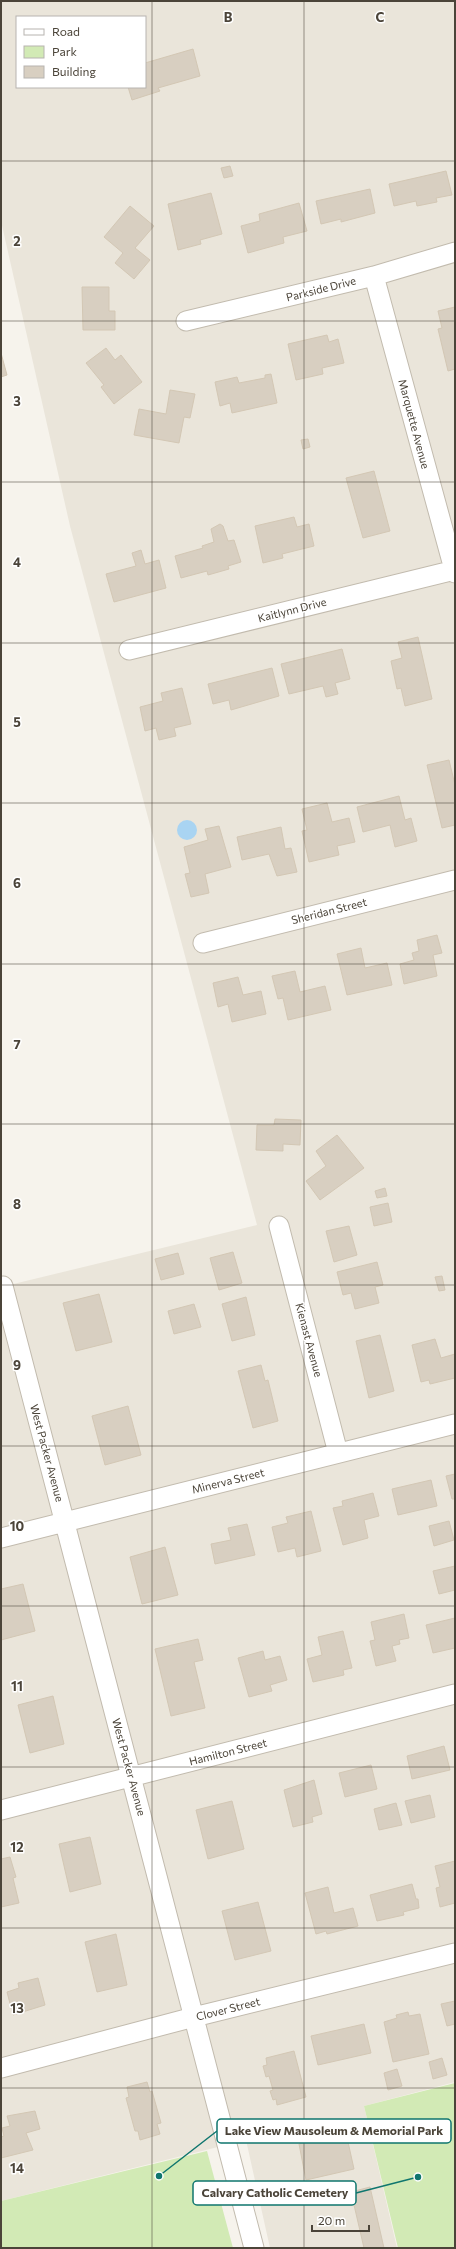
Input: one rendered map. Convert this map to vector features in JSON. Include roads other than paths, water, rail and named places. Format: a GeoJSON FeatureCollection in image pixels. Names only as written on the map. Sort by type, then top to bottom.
{"type":"FeatureCollection","features":[{"type":"Feature","properties":{"kind":"street","name":"Parkside Drive"},"geometry":{"type":"LineString","coordinates":[[186,321],[374,276],[455,252]]}},
{"type":"Feature","properties":{"kind":"street","name":"Marquette Avenue"},"geometry":{"type":"LineString","coordinates":[[374,276],[455,571]]}},
{"type":"Feature","properties":{"kind":"street","name":"Kaitlynn Drive"},"geometry":{"type":"LineString","coordinates":[[129,650],[455,571]]}},
{"type":"Feature","properties":{"kind":"street","name":"Sheridan Street"},"geometry":{"type":"LineString","coordinates":[[203,942],[455,880]]}},
{"type":"Feature","properties":{"kind":"street","name":"Kienast Avenue"},"geometry":{"type":"LineString","coordinates":[[279,1226],[338,1453]]}},
{"type":"Feature","properties":{"kind":"street","name":"West Packer Avenue"},"geometry":{"type":"LineString","coordinates":[[3,1286],[254,2248]]}},
{"type":"Feature","properties":{"kind":"street","name":"Minerva Street"},"geometry":{"type":"LineString","coordinates":[[1,1538],[455,1424]]}},
{"type":"Feature","properties":{"kind":"street","name":"Hamilton Street"},"geometry":{"type":"LineString","coordinates":[[1,1810],[455,1694]]}},
{"type":"Feature","properties":{"kind":"street","name":"Clover Street"},"geometry":{"type":"LineString","coordinates":[[1,2068],[194,2017],[455,1953]]}},
{"type":"Feature","properties":{"kind":"water"},"geometry":{"type":"Polygon","coordinates":[[[183,820],[191,820],[197,826],[197,834],[191,840],[183,840],[177,834],[177,826],[183,820]]]}},
{"type":"Feature","properties":{"kind":"place","name":"Lake View Mausoleum & Memorial Park"},"geometry":{"type":"Point","coordinates":[159,2176]}},
{"type":"Feature","properties":{"kind":"place","name":"Calvary Catholic Cemetery"},"geometry":{"type":"Point","coordinates":[418,2177]}}]}
